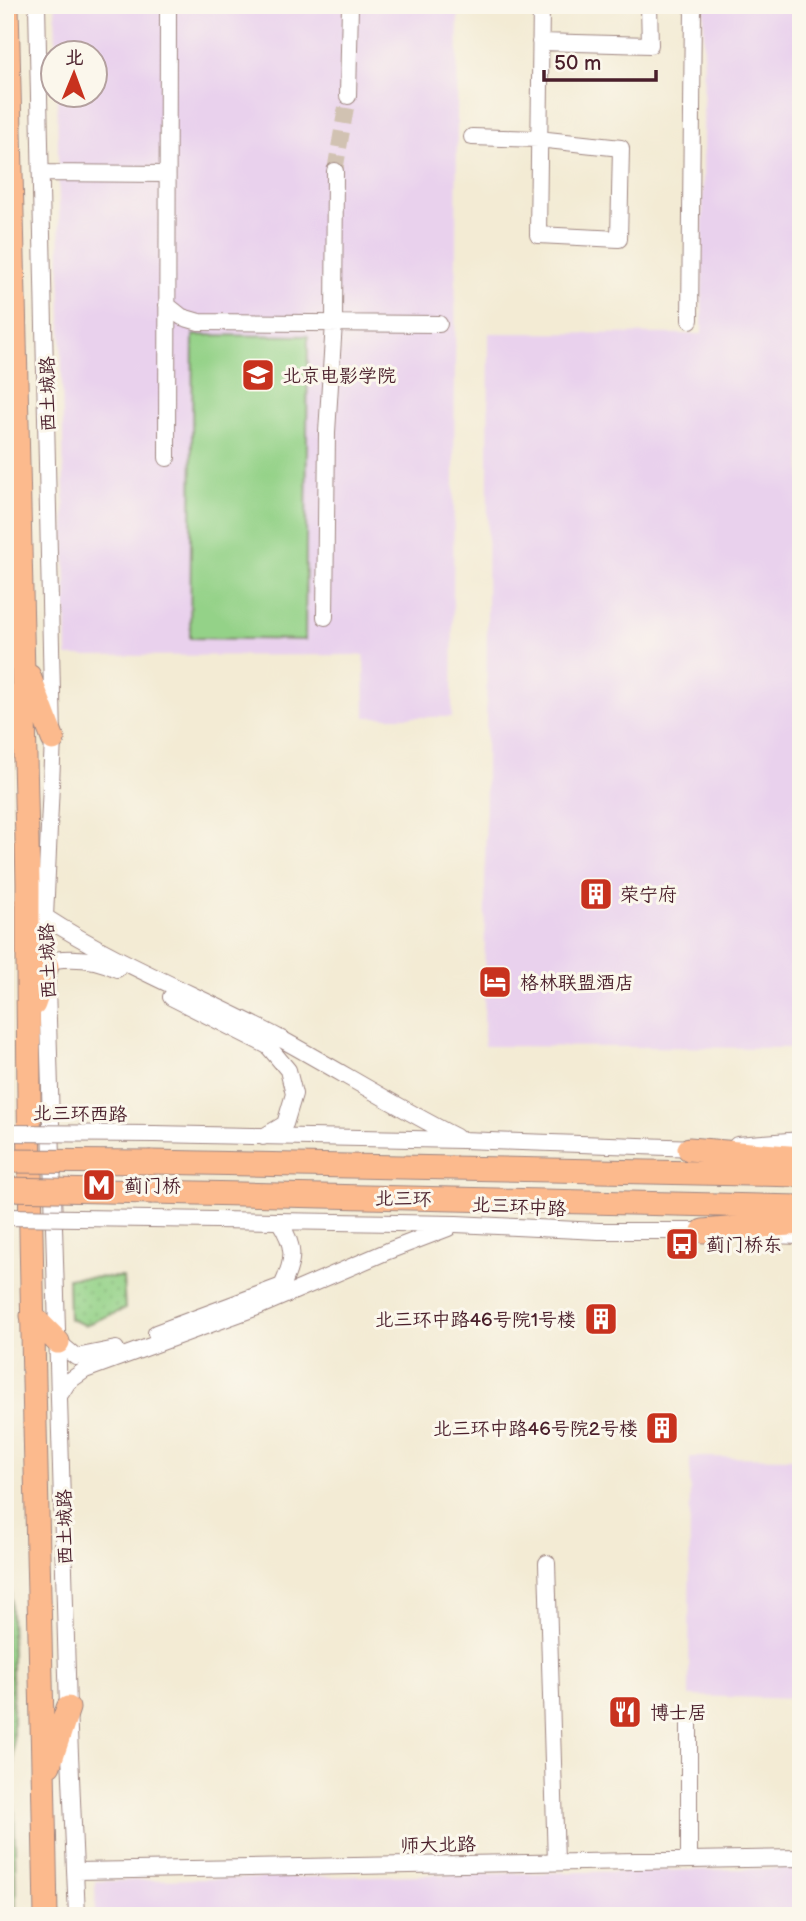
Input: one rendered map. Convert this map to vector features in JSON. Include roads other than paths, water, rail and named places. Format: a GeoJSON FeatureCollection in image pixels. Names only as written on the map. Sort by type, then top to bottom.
{"type":"FeatureCollection","features":[{"type":"Feature","properties":{"kind":"highway","name":"西土城路"},"geometry":{"type":"LineString","coordinates":[[7,5],[28,883],[33,1316],[46,1916]]}},
{"type":"Feature","properties":{"kind":"highway"},"geometry":{"type":"LineString","coordinates":[[23,661],[53,739]]}},
{"type":"Feature","properties":{"kind":"highway"},"geometry":{"type":"LineString","coordinates":[[28,883],[45,916]]}},
{"type":"Feature","properties":{"kind":"highway"},"geometry":{"type":"LineString","coordinates":[[28,1020],[47,966]]}},
{"type":"Feature","properties":{"kind":"highway"},"geometry":{"type":"LineString","coordinates":[[689,1149],[801,1158]]}},
{"type":"Feature","properties":{"kind":"highway","name":"北三环"},"geometry":{"type":"LineString","coordinates":[[5,1161],[801,1175]]}},
{"type":"Feature","properties":{"kind":"highway","name":"北三环"},"geometry":{"type":"LineString","coordinates":[[5,1189],[801,1207]]}},
{"type":"Feature","properties":{"kind":"highway"},"geometry":{"type":"LineString","coordinates":[[703,1231],[801,1223]]}},
{"type":"Feature","properties":{"kind":"highway"},"geometry":{"type":"LineString","coordinates":[[33,1316],[58,1342]]}},
{"type":"Feature","properties":{"kind":"highway"},"geometry":{"type":"LineString","coordinates":[[44,1778],[68,1708]]}},
{"type":"Feature","properties":{"kind":"street","name":"西土城路"},"geometry":{"type":"LineString","coordinates":[[37,5],[53,739],[45,916],[61,1394],[68,1708],[77,1916]]}},
{"type":"Feature","properties":{"kind":"street"},"geometry":{"type":"LineString","coordinates":[[167,458],[168,5]]}},
{"type":"Feature","properties":{"kind":"street"},"geometry":{"type":"LineString","coordinates":[[348,96],[350,5]]}},
{"type":"Feature","properties":{"kind":"street"},"geometry":{"type":"LineString","coordinates":[[472,136],[538,139],[621,148],[619,239],[538,235],[538,139],[541,5]]}},
{"type":"Feature","properties":{"kind":"street"},"geometry":{"type":"LineString","coordinates":[[540,41],[650,46],[649,5]]}},
{"type":"Feature","properties":{"kind":"street"},"geometry":{"type":"LineString","coordinates":[[691,320],[693,5]]}},
{"type":"Feature","properties":{"kind":"street"},"geometry":{"type":"LineString","coordinates":[[325,617],[327,432],[334,323],[335,171]]}},
{"type":"Feature","properties":{"kind":"street"},"geometry":{"type":"LineString","coordinates":[[42,173],[167,174]]}},
{"type":"Feature","properties":{"kind":"street"},"geometry":{"type":"LineString","coordinates":[[167,305],[182,317],[199,323],[439,324]]}},
{"type":"Feature","properties":{"kind":"street"},"geometry":{"type":"LineString","coordinates":[[45,916],[79,939],[283,1040],[408,1113],[462,1140]]}},
{"type":"Feature","properties":{"kind":"street"},"geometry":{"type":"LineString","coordinates":[[47,966],[60,959],[102,961],[268,1046],[288,1070],[294,1094],[285,1124],[263,1137]]}},
{"type":"Feature","properties":{"kind":"street","name":"北三环西路"},"geometry":{"type":"LineString","coordinates":[[5,1133],[263,1137]]}},
{"type":"Feature","properties":{"kind":"street"},"geometry":{"type":"LineString","coordinates":[[263,1137],[462,1140],[689,1149],[801,1140]]}},
{"type":"Feature","properties":{"kind":"street","name":"北三环中路"},"geometry":{"type":"LineString","coordinates":[[5,1217],[456,1224],[801,1236]]}},
{"type":"Feature","properties":{"kind":"street"},"geometry":{"type":"LineString","coordinates":[[58,1342],[76,1357],[112,1351],[282,1286],[292,1257],[290,1238],[279,1221]]}},
{"type":"Feature","properties":{"kind":"street"},"geometry":{"type":"LineString","coordinates":[[61,1394],[68,1382],[85,1370],[260,1307],[456,1224]]}},
{"type":"Feature","properties":{"kind":"street"},"geometry":{"type":"LineString","coordinates":[[547,1563],[556,1863]]}},
{"type":"Feature","properties":{"kind":"street"},"geometry":{"type":"LineString","coordinates":[[689,1718],[689,1860]]}},
{"type":"Feature","properties":{"kind":"street","name":"师大北路"},"geometry":{"type":"LineString","coordinates":[[76,1871],[801,1858]]}},
{"type":"Feature","properties":{"kind":"tunnel"},"geometry":{"type":"LineString","coordinates":[[335,171],[348,96]]}},
{"type":"Feature","properties":{"kind":"place","name":"北京电影学院"},"geometry":{"type":"Point","coordinates":[258,375]}},
{"type":"Feature","properties":{"kind":"place","name":"荣宁府"},"geometry":{"type":"Point","coordinates":[596,894]}},
{"type":"Feature","properties":{"kind":"place","name":"格林联盟酒店"},"geometry":{"type":"Point","coordinates":[495,982]}},
{"type":"Feature","properties":{"kind":"place","name":"蓟门桥"},"geometry":{"type":"Point","coordinates":[99,1185]}},
{"type":"Feature","properties":{"kind":"place","name":"蓟门桥东"},"geometry":{"type":"Point","coordinates":[682,1244]}},
{"type":"Feature","properties":{"kind":"place","name":"北三环中路46号院1号楼"},"geometry":{"type":"Point","coordinates":[601,1319]}},
{"type":"Feature","properties":{"kind":"place","name":"北三环中路46号院2号楼"},"geometry":{"type":"Point","coordinates":[662,1428]}},
{"type":"Feature","properties":{"kind":"place","name":"博士居"},"geometry":{"type":"Point","coordinates":[625,1712]}}]}
